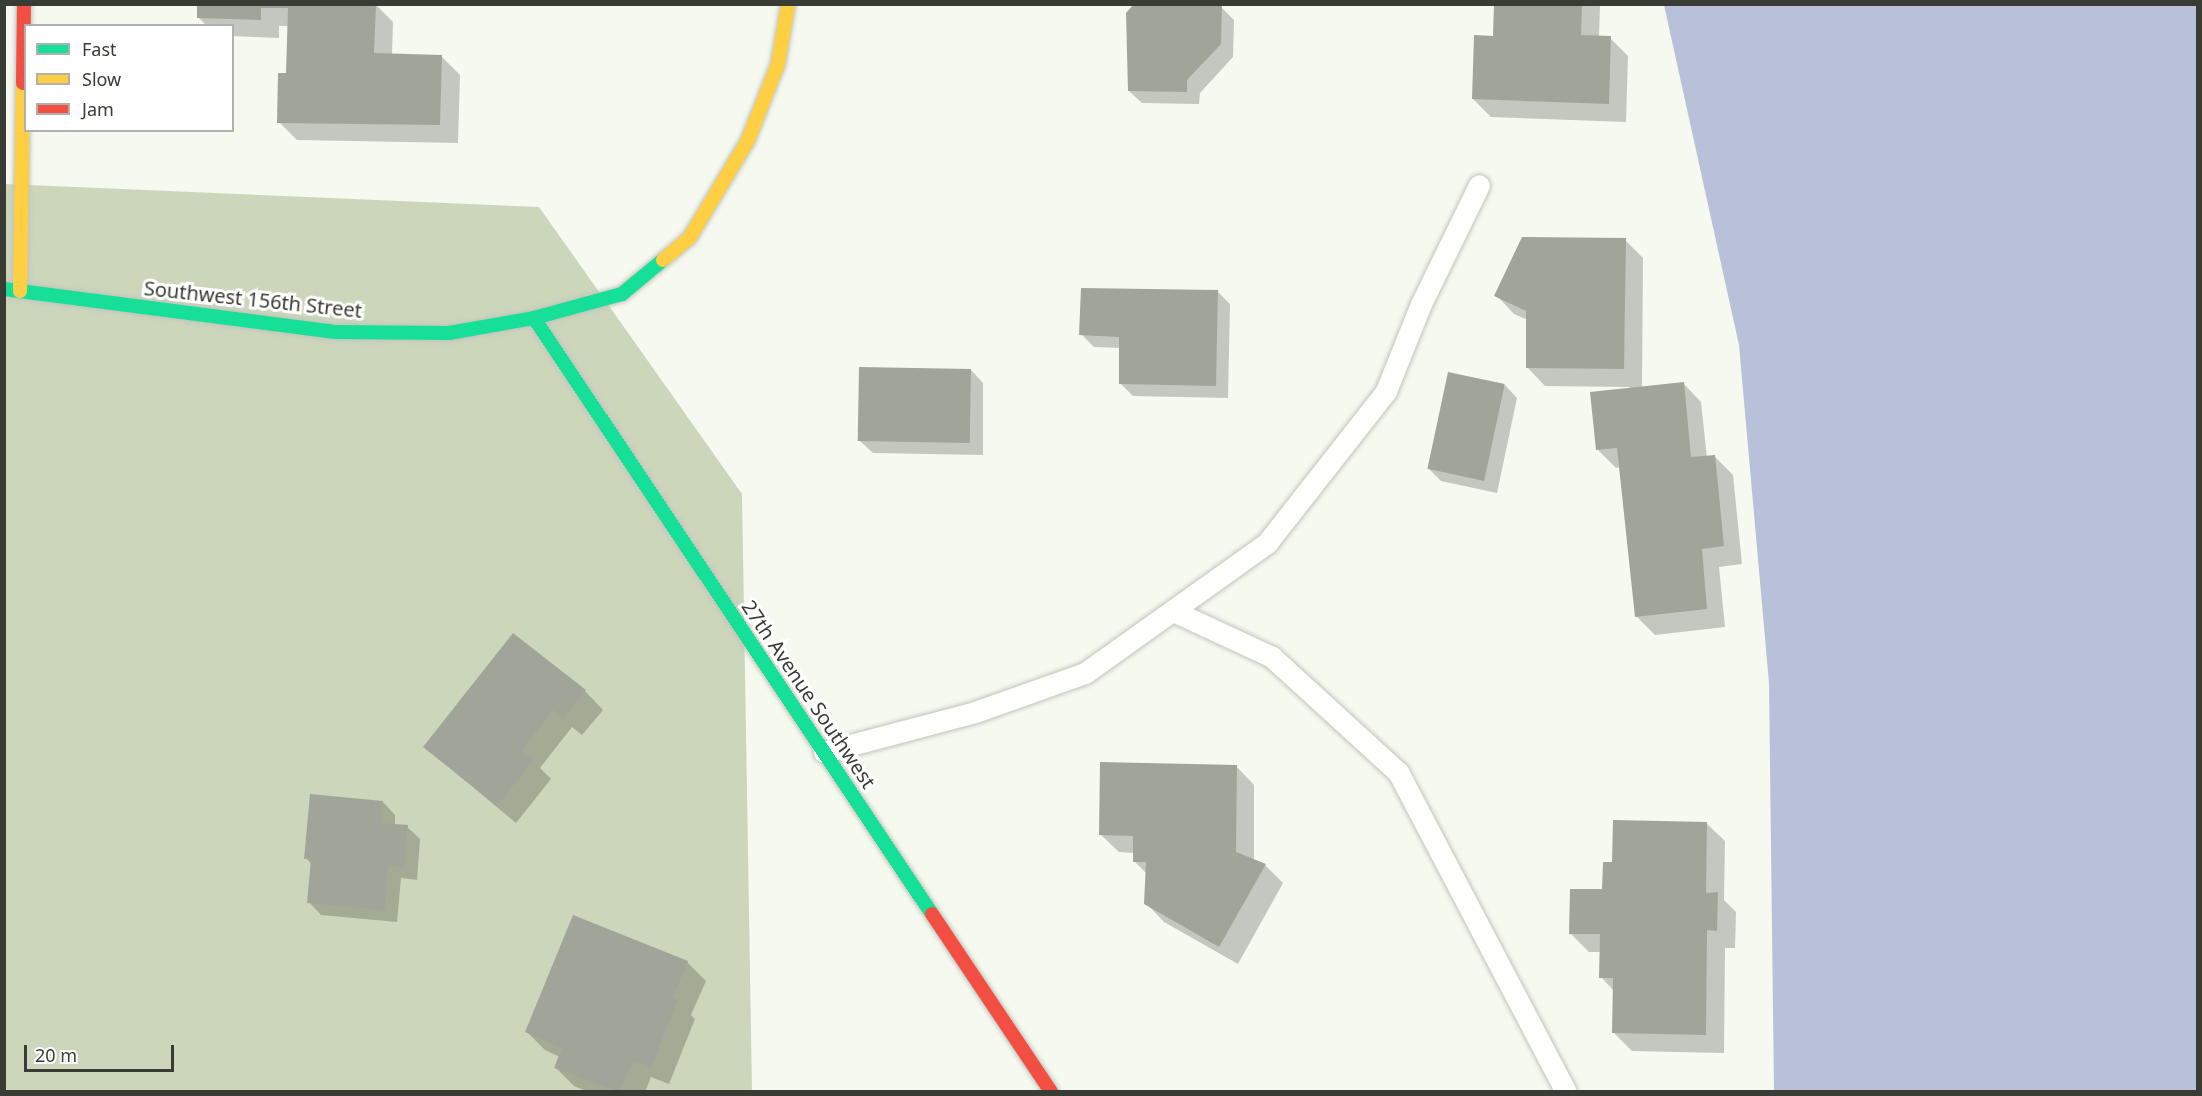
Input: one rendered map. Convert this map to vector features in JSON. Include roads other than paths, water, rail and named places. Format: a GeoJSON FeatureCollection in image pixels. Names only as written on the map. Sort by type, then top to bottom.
{"type":"FeatureCollection","features":[{"type":"Feature","properties":{"kind":"street"},"geometry":{"type":"LineString","coordinates":[[20,291],[24,4]]}},
{"type":"Feature","properties":{"kind":"street","name":"Southwest 156th Street"},"geometry":{"type":"LineString","coordinates":[[4,289],[335,332],[449,333],[534,318],[622,294],[690,237],[748,140],[778,64],[788,4]]}},
{"type":"Feature","properties":{"kind":"street","name":"27th Avenue Southwest"},"geometry":{"type":"LineString","coordinates":[[534,318],[1051,1092]]}},
{"type":"Feature","properties":{"kind":"lane"},"geometry":{"type":"LineString","coordinates":[[824,752],[975,712],[1085,673],[1267,543],[1386,391],[1421,304],[1479,185]]}},
{"type":"Feature","properties":{"kind":"lane"},"geometry":{"type":"LineString","coordinates":[[1173,611],[1272,657],[1398,772],[1566,1092]]}},
{"type":"Feature","properties":{"kind":"water"},"geometry":{"type":"Polygon","coordinates":[[[1664,5],[2197,5],[2197,1091],[1774,1091],[1769,683],[1739,345],[1664,5]]]}}]}
